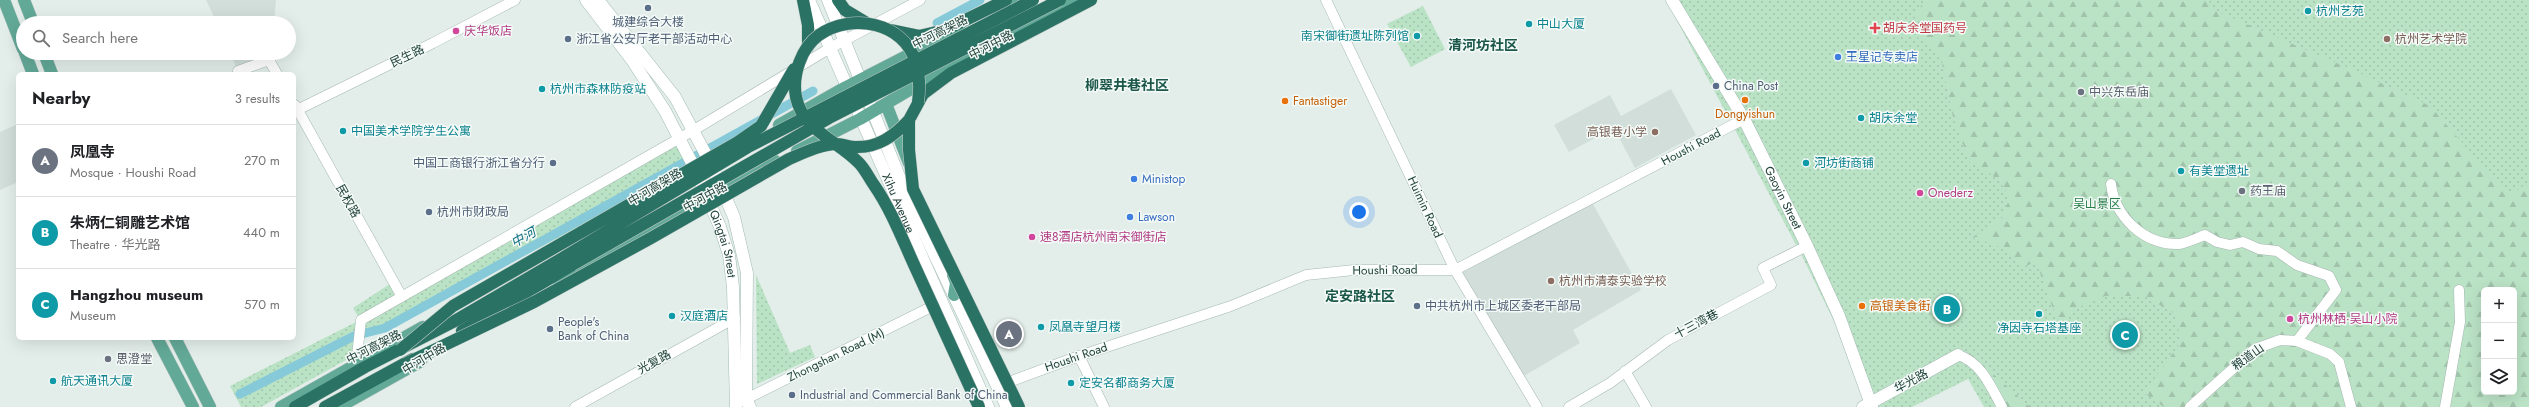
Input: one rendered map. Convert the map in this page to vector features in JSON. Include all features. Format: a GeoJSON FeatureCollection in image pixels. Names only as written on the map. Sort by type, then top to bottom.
{"type":"FeatureCollection","features":[{"type":"Feature","properties":{"kind":"highway"},"geometry":{"type":"LineString","coordinates":[[803,0],[808,25],[805,51],[795,76],[796,97],[804,116],[817,132],[836,144],[859,164],[885,201],[979,407]]}},
{"type":"Feature","properties":{"kind":"highway"},"geometry":{"type":"LineString","coordinates":[[838,0],[845,10],[865,22],[890,30],[919,36],[946,30],[1006,0]]}},
{"type":"Feature","properties":{"kind":"highway","name":"中河高架路"},"geometry":{"type":"LineString","coordinates":[[295,407],[365,367],[453,322],[748,147],[1033,0]]}},
{"type":"Feature","properties":{"kind":"highway"},"geometry":{"type":"LineString","coordinates":[[326,407],[405,364],[753,159],[1060,0]]}},
{"type":"Feature","properties":{"kind":"highway"},"geometry":{"type":"LineString","coordinates":[[405,364],[534,302],[652,238],[789,159],[810,150],[836,144],[856,147],[876,144],[895,135],[909,120],[923,94],[951,73],[1091,0]]}},
{"type":"Feature","properties":{"kind":"highway"},"geometry":{"type":"LineString","coordinates":[[400,350],[453,306],[761,126],[775,106],[805,51],[814,39],[831,27],[850,22],[865,22]]}},
{"type":"Feature","properties":{"kind":"highway"},"geometry":{"type":"LineString","coordinates":[[890,30],[906,44],[916,61],[920,82],[918,102]]}},
{"type":"Feature","properties":{"kind":"highway"},"geometry":{"type":"LineString","coordinates":[[909,120],[909,150],[913,189],[1019,407]]}},
{"type":"Feature","properties":{"kind":"main road"},"geometry":{"type":"LineString","coordinates":[[4,0],[16,31]]}},
{"type":"Feature","properties":{"kind":"main road"},"geometry":{"type":"LineString","coordinates":[[24,0],[30,16]]}},
{"type":"Feature","properties":{"kind":"main road","name":"Qingtai Street"},"geometry":{"type":"LineString","coordinates":[[586,0],[649,84],[681,142],[707,196],[729,255],[735,318],[740,405]]}},
{"type":"Feature","properties":{"kind":"main road","name":"Qingtai Street"},"geometry":{"type":"LineString","coordinates":[[598,0],[660,75],[696,134],[722,187],[742,247],[747,274],[740,405]]}},
{"type":"Feature","properties":{"kind":"main road","name":"Xihu Avenue"},"geometry":{"type":"LineString","coordinates":[[809,0],[860,119],[988,407]]}},
{"type":"Feature","properties":{"kind":"main road"},"geometry":{"type":"LineString","coordinates":[[828,0],[909,201],[1007,407]]}},
{"type":"Feature","properties":{"kind":"main road"},"geometry":{"type":"LineString","coordinates":[[280,407],[356,365],[694,168],[846,87],[1018,0]]}},
{"type":"Feature","properties":{"kind":"main road","name":"中河中路"},"geometry":{"type":"LineString","coordinates":[[339,407],[722,187],[860,119],[938,73],[1077,0]]}},
{"type":"Feature","properties":{"kind":"main road","name":"Gaoyin Street"},"geometry":{"type":"LineString","coordinates":[[1672,0],[1744,119],[1807,246],[1839,316],[1868,406]]}},
{"type":"Feature","properties":{"kind":"main road"},"geometry":{"type":"LineString","coordinates":[[28,60],[32,72]]}},
{"type":"Feature","properties":{"kind":"main road"},"geometry":{"type":"LineString","coordinates":[[47,60],[51,72]]}},
{"type":"Feature","properties":{"kind":"main road"},"geometry":{"type":"LineString","coordinates":[[886,104],[956,283],[954,295]]}},
{"type":"Feature","properties":{"kind":"main road"},"geometry":{"type":"LineString","coordinates":[[158,340],[191,406]]}},
{"type":"Feature","properties":{"kind":"main road"},"geometry":{"type":"LineString","coordinates":[[176,340],[210,407]]}},
{"type":"Feature","properties":{"kind":"main road","name":"华光路"},"geometry":{"type":"LineString","coordinates":[[1868,406],[1958,355]]}},
{"type":"Feature","properties":{"kind":"street","name":"民生路"},"geometry":{"type":"LineString","coordinates":[[296,107],[433,43],[515,0]]}},
{"type":"Feature","properties":{"kind":"street"},"geometry":{"type":"LineString","coordinates":[[356,365],[361,320],[696,134],[830,48],[920,0]]}},
{"type":"Feature","properties":{"kind":"street","name":"Huimin Road"},"geometry":{"type":"LineString","coordinates":[[1326,0],[1455,270],[1537,407]]}},
{"type":"Feature","properties":{"kind":"street"},"geometry":{"type":"LineString","coordinates":[[238,71],[269,60],[276,72]]}},
{"type":"Feature","properties":{"kind":"street","name":"民权路"},"geometry":{"type":"LineString","coordinates":[[296,107],[402,297]]}},
{"type":"Feature","properties":{"kind":"street","name":"Houshi Road"},"geometry":{"type":"LineString","coordinates":[[1009,382],[1079,356],[1231,306],[1306,275],[1354,270],[1455,270],[1744,119]]}},
{"type":"Feature","properties":{"kind":"street"},"geometry":{"type":"LineString","coordinates":[[2111,184],[2112,195],[2124,219],[2155,241],[2179,244],[2205,235],[2217,242],[2230,245],[2243,242],[2259,249],[2276,251],[2298,265],[2329,276],[2336,290],[2297,341]]}},
{"type":"Feature","properties":{"kind":"street","name":"十三湾巷"},"geometry":{"type":"LineString","coordinates":[[1568,407],[1625,371],[1668,340],[1771,286],[1763,268],[1807,246]]}},
{"type":"Feature","properties":{"kind":"street"},"geometry":{"type":"LineString","coordinates":[[2445,407],[2460,322],[2459,290]]}},
{"type":"Feature","properties":{"kind":"street","name":"Zhongshan Road (M)"},"geometry":{"type":"LineString","coordinates":[[740,405],[941,302]]}},
{"type":"Feature","properties":{"kind":"street","name":"光复路"},"geometry":{"type":"LineString","coordinates":[[575,407],[735,318]]}},
{"type":"Feature","properties":{"kind":"street","name":"粮道山"},"geometry":{"type":"LineString","coordinates":[[2190,407],[2255,349],[2280,340],[2297,341],[2330,354],[2339,362],[2351,407]]}},
{"type":"Feature","properties":{"kind":"street"},"geometry":{"type":"LineString","coordinates":[[1958,355],[1970,358],[1977,365],[2002,407]]}},
{"type":"Feature","properties":{"kind":"street"},"geometry":{"type":"LineString","coordinates":[[1079,356],[1104,407]]}},
{"type":"Feature","properties":{"kind":"street"},"geometry":{"type":"LineString","coordinates":[[1625,371],[1646,407]]}},
{"type":"Feature","properties":{"kind":"shaded area"},"geometry":{"type":"Polygon","coordinates":[[[206,0],[276,0],[275,16],[214,16],[206,0]]]}},
{"type":"Feature","properties":{"kind":"shaded area"},"geometry":{"type":"Polygon","coordinates":[[[233,60],[269,60],[238,71],[233,60]]]}},
{"type":"Feature","properties":{"kind":"shaded area","name":"高银巷小学"},"geometry":{"type":"Polygon","coordinates":[[[1671,89],[1696,135],[1635,168],[1614,128],[1569,152],[1554,125],[1610,95],[1621,116],[1671,89]]]}},
{"type":"Feature","properties":{"kind":"shaded area"},"geometry":{"type":"Polygon","coordinates":[[[16,125],[16,183],[0,190],[0,132],[16,125]]]}},
{"type":"Feature","properties":{"kind":"shaded area","name":"杭州市清泰实验学校"},"geometry":{"type":"Polygon","coordinates":[[[1593,204],[1641,290],[1573,330],[1580,343],[1524,376],[1461,272],[1593,204]]]}},
{"type":"Feature","properties":{"kind":"green space","name":"吴山景区"},"geometry":{"type":"Polygon","coordinates":[[[1666,0],[2529,0],[2529,407],[1984,407],[1968,379],[1912,407],[1876,407],[1802,256],[1666,0]]]}},
{"type":"Feature","properties":{"kind":"green space"},"geometry":{"type":"Polygon","coordinates":[[[1924,0],[2208,0],[2216,11],[2353,70],[2430,106],[2509,196],[2529,182],[2529,407],[2164,407],[2144,393],[2181,342],[2175,314],[2145,296],[2105,296],[2079,307],[2059,325],[2036,262],[2021,268],[2005,249],[1973,237],[2002,218],[2010,197],[1993,176],[1970,163],[1953,117],[1940,53],[1918,38],[1911,25],[1924,0]]]}},
{"type":"Feature","properties":{"kind":"green space"},"geometry":{"type":"Polygon","coordinates":[[[1423,6],[1445,49],[1411,67],[1387,24],[1423,6]]]}},
{"type":"Feature","properties":{"kind":"green space"},"geometry":{"type":"Polygon","coordinates":[[[680,138],[692,168],[385,328],[360,331],[357,354],[261,407],[241,407],[230,386],[360,320],[353,308],[393,282],[401,297],[680,138]]]}},
{"type":"Feature","properties":{"kind":"green space"},"geometry":{"type":"Polygon","coordinates":[[[756,275],[790,353],[810,345],[815,357],[757,384],[756,275]]]}},
{"type":"Feature","properties":{"kind":"green space"},"geometry":{"type":"Polygon","coordinates":[[[1970,353],[2030,407],[1996,407],[1970,353]]]}},
{"type":"Feature","properties":{"kind":"waterway","name":"中河"},"geometry":{"type":"LineString","coordinates":[[937,23],[980,0]]}},
{"type":"Feature","properties":{"kind":"waterway","name":"中河"},"geometry":{"type":"LineString","coordinates":[[240,394],[354,336],[385,328],[813,91]]}},
{"type":"Feature","properties":{"kind":"place","name":"城建综合大楼"},"geometry":{"type":"Point","coordinates":[648,8]}},
{"type":"Feature","properties":{"kind":"place","name":"杭州艺苑"},"geometry":{"type":"Point","coordinates":[2308,11]}},
{"type":"Feature","properties":{"kind":"place","name":"中山大厦"},"geometry":{"type":"Point","coordinates":[1529,24]}},
{"type":"Feature","properties":{"kind":"place","name":"胡庆余堂国药号"},"geometry":{"type":"Point","coordinates":[1875,28]}},
{"type":"Feature","properties":{"kind":"place","name":"庆华饭店"},"geometry":{"type":"Point","coordinates":[456,31]}},
{"type":"Feature","properties":{"kind":"place","name":"南宋御街遗址陈列馆"},"geometry":{"type":"Point","coordinates":[1417,36]}},
{"type":"Feature","properties":{"kind":"place","name":"浙江省公安厅老干部活动中心"},"geometry":{"type":"Point","coordinates":[568,39]}},
{"type":"Feature","properties":{"kind":"place","name":"杭州艺术学院"},"geometry":{"type":"Point","coordinates":[2387,39]}},
{"type":"Feature","properties":{"kind":"place","name":"王星记专卖店"},"geometry":{"type":"Point","coordinates":[1838,57]}},
{"type":"Feature","properties":{"kind":"place","name":"China Post"},"geometry":{"type":"Point","coordinates":[1716,86]}},
{"type":"Feature","properties":{"kind":"place","name":"杭州市森林防疫站"},"geometry":{"type":"Point","coordinates":[542,89]}},
{"type":"Feature","properties":{"kind":"place","name":"中兴东岳庙"},"geometry":{"type":"Point","coordinates":[2081,92]}},
{"type":"Feature","properties":{"kind":"place","name":"Dongyishun"},"geometry":{"type":"Point","coordinates":[1745,100]}},
{"type":"Feature","properties":{"kind":"place","name":"Fantastiger"},"geometry":{"type":"Point","coordinates":[1285,101]}},
{"type":"Feature","properties":{"kind":"place","name":"胡庆余堂"},"geometry":{"type":"Point","coordinates":[1861,118]}},
{"type":"Feature","properties":{"kind":"place","name":"中国美术学院学生公寓"},"geometry":{"type":"Point","coordinates":[343,131]}},
{"type":"Feature","properties":{"kind":"place","name":"高银巷小学"},"geometry":{"type":"Point","coordinates":[1655,132]}},
{"type":"Feature","properties":{"kind":"place","name":"中国工商银行浙江省分行"},"geometry":{"type":"Point","coordinates":[553,163]}},
{"type":"Feature","properties":{"kind":"place","name":"河坊街商铺"},"geometry":{"type":"Point","coordinates":[1806,163]}},
{"type":"Feature","properties":{"kind":"place","name":"有美堂遗址"},"geometry":{"type":"Point","coordinates":[2181,171]}},
{"type":"Feature","properties":{"kind":"place","name":"Ministop"},"geometry":{"type":"Point","coordinates":[1134,179]}},
{"type":"Feature","properties":{"kind":"place","name":"药王庙"},"geometry":{"type":"Point","coordinates":[2242,191]}},
{"type":"Feature","properties":{"kind":"place","name":"Onederz"},"geometry":{"type":"Point","coordinates":[1920,193]}},
{"type":"Feature","properties":{"kind":"place","name":"杭州市财政局"},"geometry":{"type":"Point","coordinates":[429,212]}},
{"type":"Feature","properties":{"kind":"place","name":"Lawson"},"geometry":{"type":"Point","coordinates":[1130,217]}},
{"type":"Feature","properties":{"kind":"place","name":"速8酒店杭州南宋御街店"},"geometry":{"type":"Point","coordinates":[1032,237]}},
{"type":"Feature","properties":{"kind":"place","name":"杭州市清泰实验学校"},"geometry":{"type":"Point","coordinates":[1551,281]}},
{"type":"Feature","properties":{"kind":"place","name":"中共杭州市上城区委老干部局"},"geometry":{"type":"Point","coordinates":[1417,306]}},
{"type":"Feature","properties":{"kind":"place","name":"高银美食街"},"geometry":{"type":"Point","coordinates":[1862,306]}},
{"type":"Feature","properties":{"kind":"place","name":"朱炳仁铜雕艺术馆"},"geometry":{"type":"Point","coordinates":[1947,309]}},
{"type":"Feature","properties":{"kind":"place","name":"净因寺石塔基座"},"geometry":{"type":"Point","coordinates":[2039,314]}},
{"type":"Feature","properties":{"kind":"place","name":"汉庭酒店"},"geometry":{"type":"Point","coordinates":[672,316]}},
{"type":"Feature","properties":{"kind":"place","name":"杭州林栖·吴山小院"},"geometry":{"type":"Point","coordinates":[2290,319]}},
{"type":"Feature","properties":{"kind":"place","name":"凤凰寺望月楼"},"geometry":{"type":"Point","coordinates":[1041,327]}},
{"type":"Feature","properties":{"kind":"place","name":"People's Bank of China"},"geometry":{"type":"Point","coordinates":[550,329]}},
{"type":"Feature","properties":{"kind":"place","name":"凤凰寺"},"geometry":{"type":"Point","coordinates":[1009,334]}},
{"type":"Feature","properties":{"kind":"place","name":"Hangzhou museum"},"geometry":{"type":"Point","coordinates":[2125,335]}},
{"type":"Feature","properties":{"kind":"place","name":"思澄堂"},"geometry":{"type":"Point","coordinates":[108,359]}},
{"type":"Feature","properties":{"kind":"place","name":"航天通讯大厦"},"geometry":{"type":"Point","coordinates":[53,381]}},
{"type":"Feature","properties":{"kind":"place","name":"定安名都商务大厦"},"geometry":{"type":"Point","coordinates":[1071,383]}},
{"type":"Feature","properties":{"kind":"place","name":"Industrial and Commercial Bank of China"},"geometry":{"type":"Point","coordinates":[792,395]}},
{"type":"Feature","properties":{"kind":"district","name":"清河坊社区"},"geometry":{"type":"Point","coordinates":[1483,45]}},
{"type":"Feature","properties":{"kind":"district","name":"柳翠井巷社区"},"geometry":{"type":"Point","coordinates":[1127,85]}},
{"type":"Feature","properties":{"kind":"district","name":"定安路社区"},"geometry":{"type":"Point","coordinates":[1360,296]}}]}
